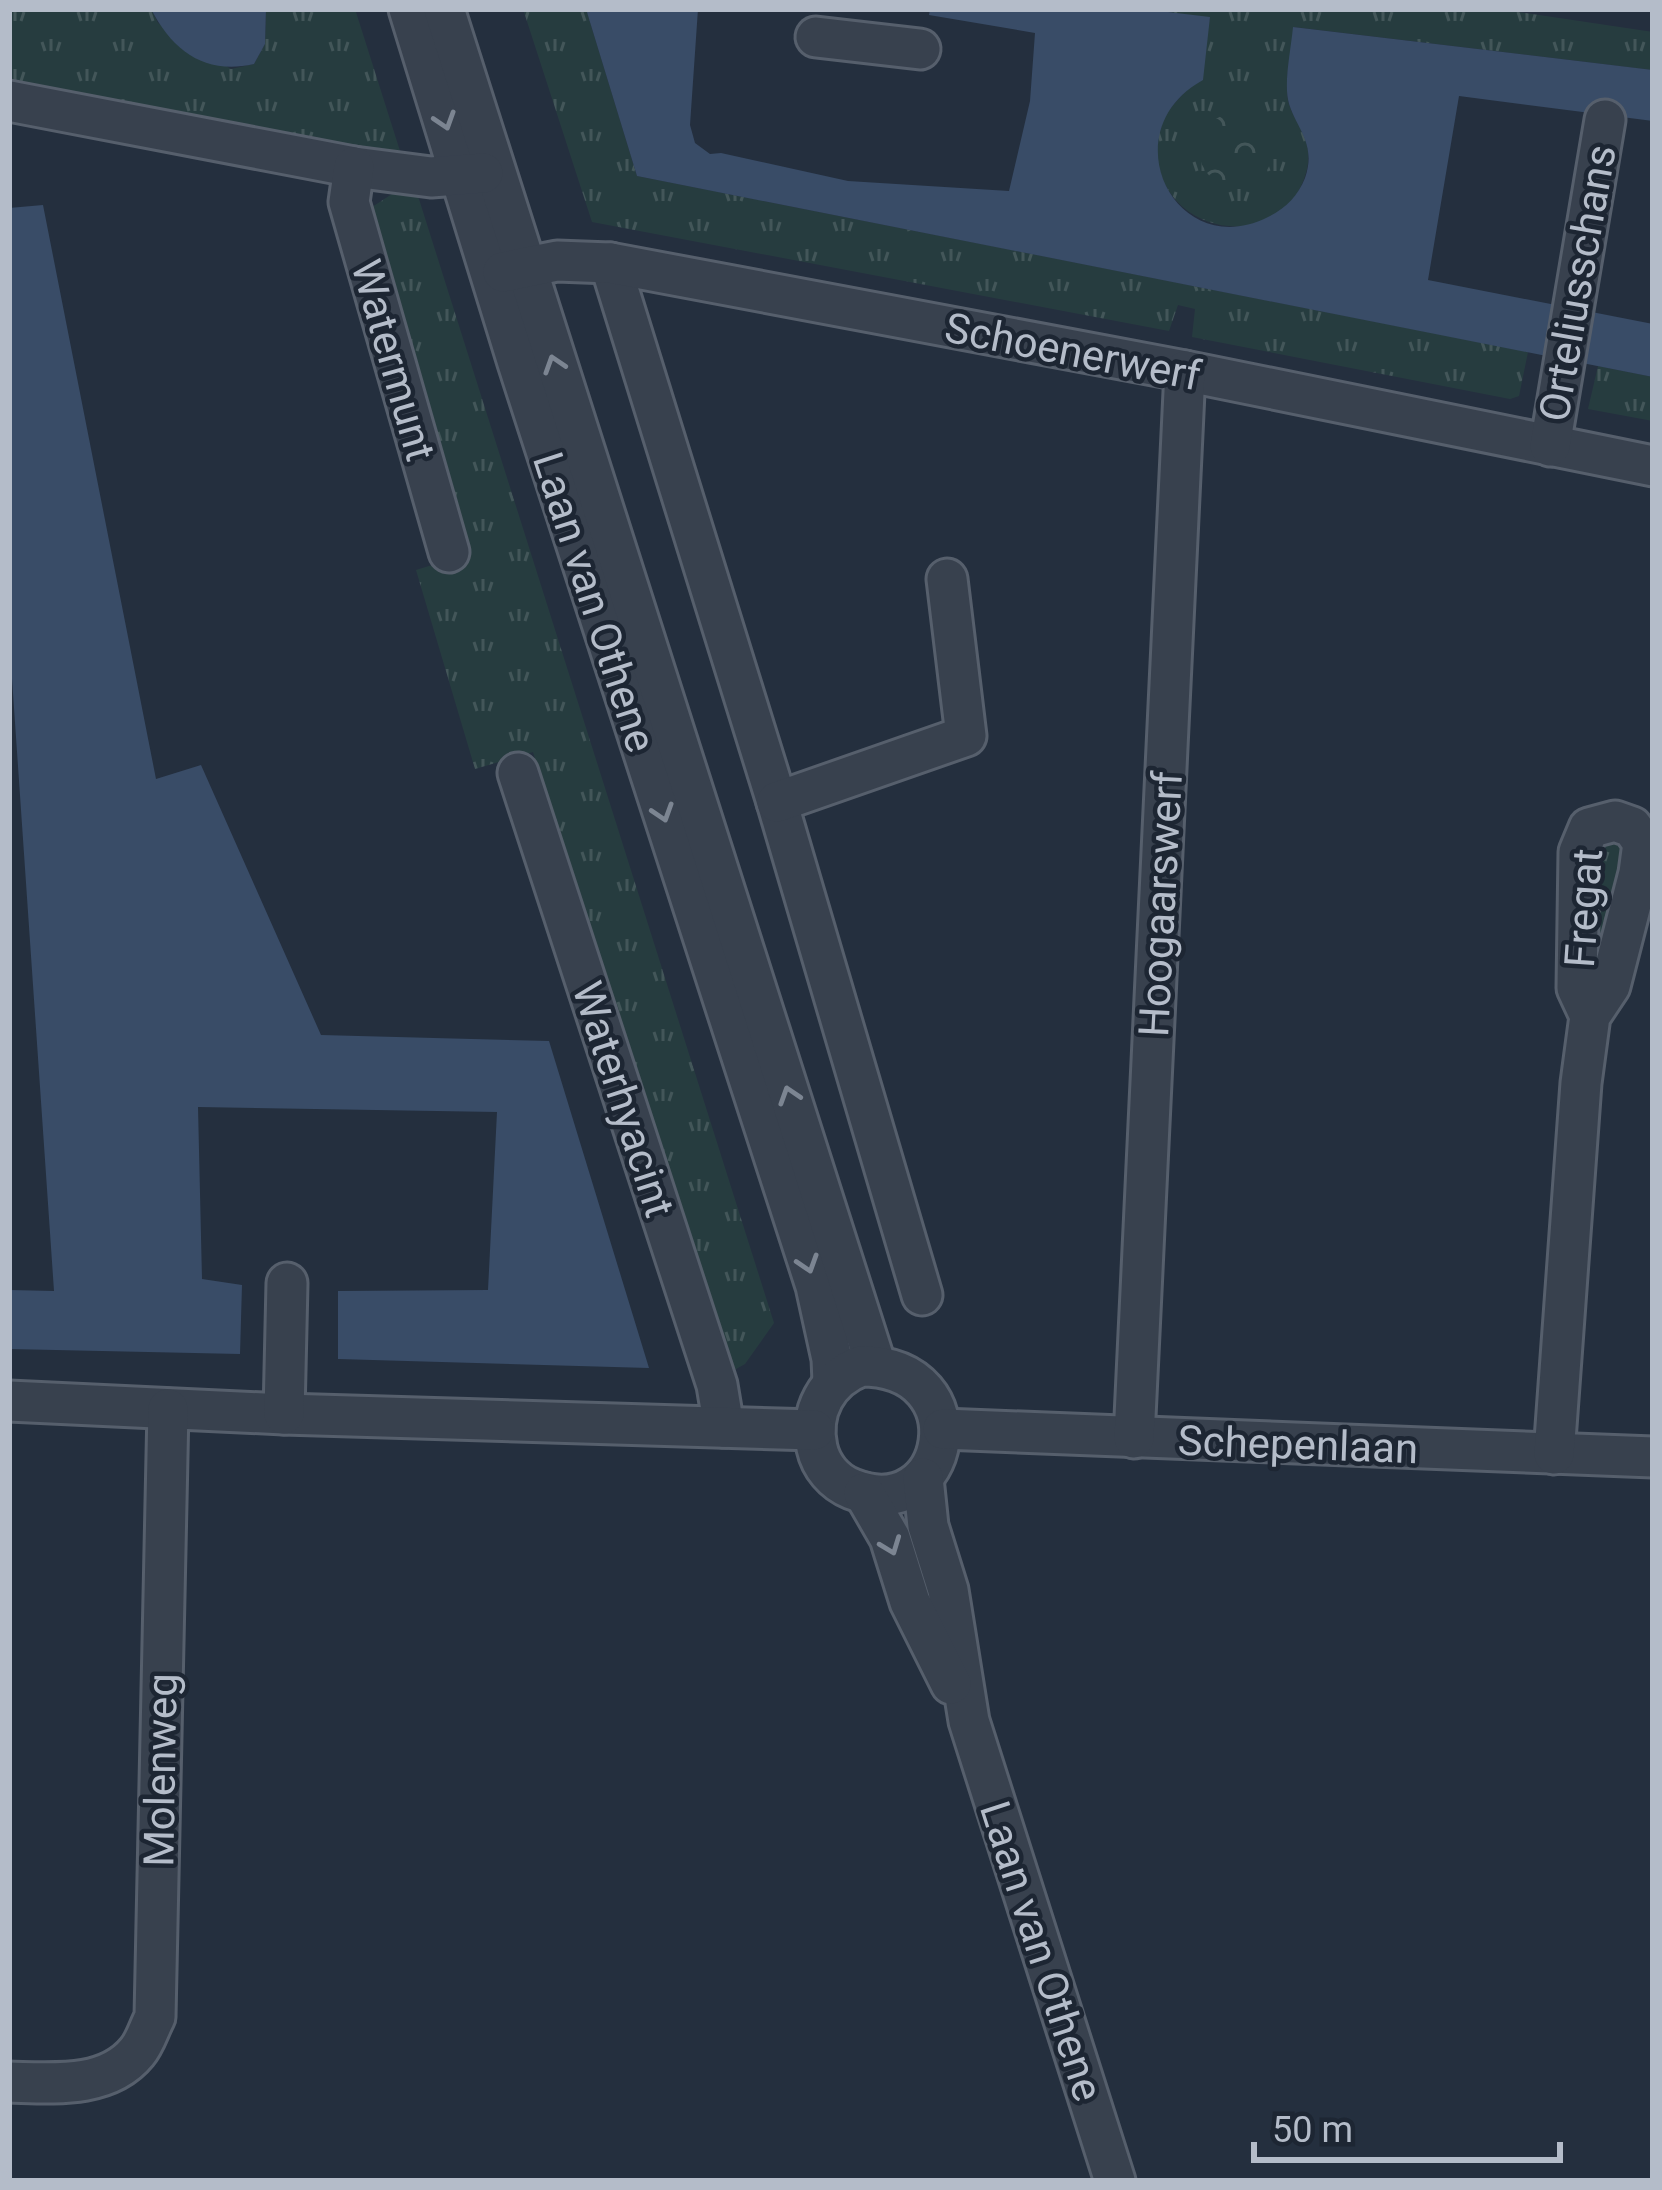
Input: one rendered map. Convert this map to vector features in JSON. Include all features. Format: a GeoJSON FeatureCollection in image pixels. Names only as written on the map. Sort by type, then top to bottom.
{"type":"FeatureCollection","features":[{"type":"Feature","properties":{"kind":"street","name":"Laan van Othene"},"geometry":{"type":"LineString","coordinates":[[410,9],[479,173]]}},
{"type":"Feature","properties":{"kind":"street","name":"Laan van Othene"},"geometry":{"type":"LineString","coordinates":[[445,9],[479,173],[507,271],[802,1189],[876,1366]]}},
{"type":"Feature","properties":{"kind":"street"},"geometry":{"type":"LineString","coordinates":[[816,37],[868,26],[920,49]]}},
{"type":"Feature","properties":{"kind":"street"},"geometry":{"type":"LineString","coordinates":[[9,101],[354,167],[431,177],[479,173]]}},
{"type":"Feature","properties":{"kind":"street","name":"Orteliusschans"},"geometry":{"type":"LineString","coordinates":[[1550,446],[1605,120]]}},
{"type":"Feature","properties":{"kind":"street","name":"Watermunt"},"geometry":{"type":"LineString","coordinates":[[354,167],[349,202],[448,552]]}},
{"type":"Feature","properties":{"kind":"street","name":"Schoenerwerf"},"geometry":{"type":"LineString","coordinates":[[507,271],[557,261],[610,263],[1186,371],[1653,466]]}},
{"type":"Feature","properties":{"kind":"street"},"geometry":{"type":"LineString","coordinates":[[610,263],[777,802],[922,1295]]}},
{"type":"Feature","properties":{"kind":"street","name":"Hoogaarswerf"},"geometry":{"type":"LineString","coordinates":[[1135,1438],[1186,371]]}},
{"type":"Feature","properties":{"kind":"street"},"geometry":{"type":"LineString","coordinates":[[777,802],[966,736],[947,579]]}},
{"type":"Feature","properties":{"kind":"street","name":"Waterhyacint"},"geometry":{"type":"LineString","coordinates":[[518,773],[717,1384],[724,1427]]}},
{"type":"Feature","properties":{"kind":"street","name":"Fregat"},"geometry":{"type":"LineString","coordinates":[[1554,1454],[1590,1016]]}},
{"type":"Feature","properties":{"kind":"street"},"geometry":{"type":"LineString","coordinates":[[802,1189],[881,1163]]}},
{"type":"Feature","properties":{"kind":"street","name":"Laan van Othene"},"geometry":{"type":"LineString","coordinates":[[802,1189],[832,1382]]}},
{"type":"Feature","properties":{"kind":"street"},"geometry":{"type":"LineString","coordinates":[[284,1414],[287,1283]]}},
{"type":"Feature","properties":{"kind":"street"},"geometry":{"type":"LineString","coordinates":[[876,1366],[896,1370],[920,1384],[935,1404],[943,1430],[934,1465],[923,1478],[890,1495],[844,1486],[818,1454],[814,1430],[821,1398],[832,1382],[846,1372],[876,1366]]}},
{"type":"Feature","properties":{"kind":"street"},"geometry":{"type":"LineString","coordinates":[[9,1402],[814,1430]]}},
{"type":"Feature","properties":{"kind":"street","name":"Molenweg"},"geometry":{"type":"LineString","coordinates":[[9,2082],[71,2083],[111,2073],[138,2052],[155,2017],[168,1409]]}},
{"type":"Feature","properties":{"kind":"street","name":"Schepenlaan"},"geometry":{"type":"LineString","coordinates":[[943,1430],[1653,1457]]}},
{"type":"Feature","properties":{"kind":"street","name":"Laan van Othene"},"geometry":{"type":"LineString","coordinates":[[923,1478],[928,1526],[948,1589],[969,1721],[1115,2181]]}},
{"type":"Feature","properties":{"kind":"street","name":"Laan van Othene"},"geometry":{"type":"LineString","coordinates":[[864,1493],[890,1538],[910,1602],[969,1721]]}},
{"type":"Feature","properties":{"kind":"green space"},"geometry":{"type":"Polygon","coordinates":[[[9,9],[151,9],[158,23],[231,69],[254,64],[265,44],[266,9],[355,9],[400,151],[378,153],[9,81],[9,9]]]}},
{"type":"Feature","properties":{"kind":"green space"},"geometry":{"type":"Polygon","coordinates":[[[523,9],[586,9],[637,176],[1528,352],[1519,396],[1510,399],[1192,337],[1195,309],[1178,305],[1169,331],[592,222],[523,9]]]}},
{"type":"Feature","properties":{"kind":"green space"},"geometry":{"type":"Polygon","coordinates":[[[1143,9],[1498,9],[1653,32],[1653,70],[1294,27],[1287,92],[1306,141],[1304,179],[1290,203],[1270,219],[1246,226],[1221,225],[1197,217],[1177,201],[1163,179],[1157,151],[1162,121],[1196,73],[1210,18],[1143,9]]]}},
{"type":"Feature","properties":{"kind":"green space"},"geometry":{"type":"Polygon","coordinates":[[[1236,113],[1262,124],[1273,150],[1262,176],[1236,187],[1210,176],[1199,150],[1210,124],[1236,113]]]}},
{"type":"Feature","properties":{"kind":"green space"},"geometry":{"type":"Polygon","coordinates":[[[392,194],[418,196],[774,1323],[745,1364],[727,1374],[533,752],[475,769],[416,570],[468,554],[367,230],[369,209],[392,194]]]}},
{"type":"Feature","properties":{"kind":"green space"},"geometry":{"type":"Polygon","coordinates":[[[1598,366],[1653,377],[1653,421],[1588,409],[1598,366]]]}},
{"type":"Feature","properties":{"kind":"green space"},"geometry":{"type":"Polygon","coordinates":[[[1615,835],[1629,856],[1590,986],[1595,849],[1615,835]]]}},
{"type":"Feature","properties":{"kind":"water"},"geometry":{"type":"Polygon","coordinates":[[[151,9],[266,9],[265,44],[254,64],[206,63],[181,48],[151,9]]]}},
{"type":"Feature","properties":{"kind":"water"},"geometry":{"type":"Polygon","coordinates":[[[586,9],[698,9],[690,125],[695,143],[710,154],[848,181],[1009,191],[1030,101],[1035,33],[929,15],[930,9],[1143,9],[1210,17],[1203,80],[1175,102],[1161,130],[1158,158],[1166,185],[1182,208],[1206,223],[1235,227],[1280,210],[1305,178],[1306,141],[1287,91],[1293,27],[1653,70],[1653,121],[1459,96],[1428,280],[1653,324],[1653,377],[637,176],[586,9]]]}},
{"type":"Feature","properties":{"kind":"water"},"geometry":{"type":"Polygon","coordinates":[[[43,205],[156,779],[201,765],[321,1035],[549,1041],[649,1368],[338,1359],[338,1291],[488,1290],[497,1112],[198,1107],[202,1279],[242,1285],[240,1354],[9,1349],[9,1290],[54,1291],[9,635],[9,208],[43,205]]]}}]}
